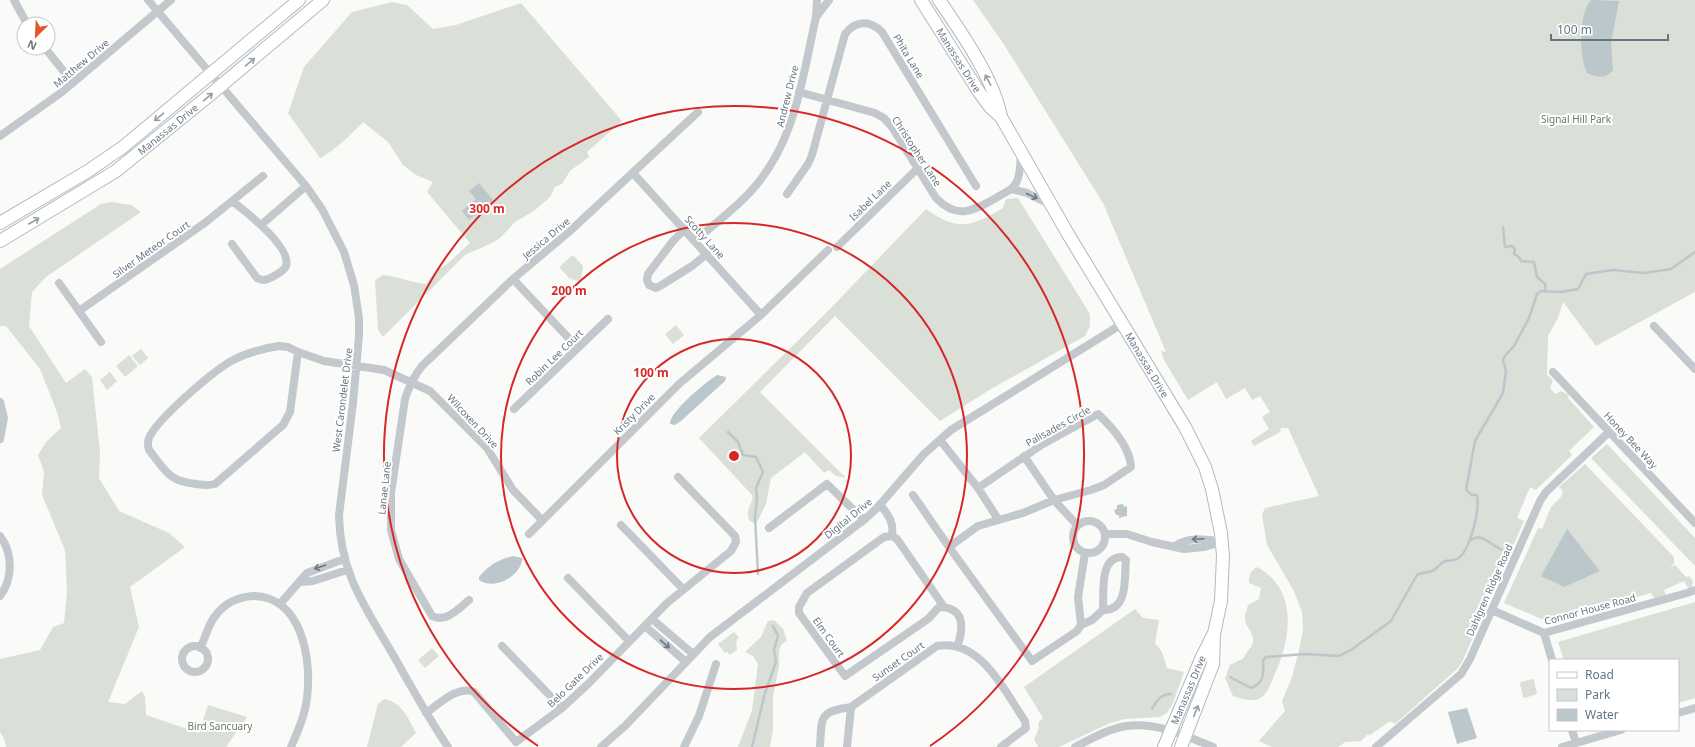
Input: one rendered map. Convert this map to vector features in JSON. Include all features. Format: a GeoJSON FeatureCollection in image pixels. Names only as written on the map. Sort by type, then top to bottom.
{"type":"FeatureCollection","features":[{"type":"Feature","properties":{"kind":"main road","name":"Manassas Drive"},"geometry":{"type":"LineString","coordinates":[[0,223],[106,160],[299,0]]}},
{"type":"Feature","properties":{"kind":"main road","name":"Manassas Drive"},"geometry":{"type":"LineString","coordinates":[[0,241],[116,171],[323,0]]}},
{"type":"Feature","properties":{"kind":"main road","name":"Manassas Drive"},"geometry":{"type":"LineString","coordinates":[[921,0],[979,92],[990,107],[1001,116]]}},
{"type":"Feature","properties":{"kind":"main road","name":"Manassas Drive"},"geometry":{"type":"LineString","coordinates":[[939,0],[989,82],[998,102],[1001,116],[1021,152],[1194,445],[1212,489],[1222,542],[1221,602],[1214,634],[1213,664],[1184,742]]}},
{"type":"Feature","properties":{"kind":"main road","name":"Manassas Drive"},"geometry":{"type":"LineString","coordinates":[[1164,747],[1201,659],[1214,634]]}},
{"type":"Feature","properties":{"kind":"street"},"geometry":{"type":"LineString","coordinates":[[14,0],[23,16]]}},
{"type":"Feature","properties":{"kind":"street","name":"West Carondelet Drive"},"geometry":{"type":"LineString","coordinates":[[148,0],[306,186],[334,230],[349,267],[354,285],[359,318],[357,365],[339,515],[339,533],[344,559],[347,570],[365,607],[426,713],[448,747]]}},
{"type":"Feature","properties":{"kind":"street","name":"Matthew Drive"},"geometry":{"type":"LineString","coordinates":[[0,136],[42,108],[171,0]]}},
{"type":"Feature","properties":{"kind":"street","name":"Andrew Drive"},"geometry":{"type":"LineString","coordinates":[[696,241],[740,202],[764,175],[788,134],[816,17],[818,0]]}},
{"type":"Feature","properties":{"kind":"street","name":"Andrew Drive"},"geometry":{"type":"LineString","coordinates":[[816,17],[829,0]]}},
{"type":"Feature","properties":{"kind":"street","name":"Phita Lane"},"geometry":{"type":"LineString","coordinates":[[787,194],[810,160],[845,34],[854,26],[861,23],[873,25],[882,32],[976,186]]}},
{"type":"Feature","properties":{"kind":"street"},"geometry":{"type":"LineString","coordinates":[[52,56],[73,82]]}},
{"type":"Feature","properties":{"kind":"street","name":"Christopher Lane"},"geometry":{"type":"LineString","coordinates":[[799,92],[875,113],[884,118],[892,127],[936,198],[944,207],[963,212],[979,208],[1011,189]]}},
{"type":"Feature","properties":{"kind":"street","name":"Jessica Drive"},"geometry":{"type":"LineString","coordinates":[[411,382],[422,366],[513,279],[570,231],[698,112]]}},
{"type":"Feature","properties":{"kind":"street"},"geometry":{"type":"LineString","coordinates":[[1021,152],[1018,178],[1011,189],[1027,193],[1052,206]]}},
{"type":"Feature","properties":{"kind":"street","name":"Isabel Lane"},"geometry":{"type":"LineString","coordinates":[[837,247],[918,168]]}},
{"type":"Feature","properties":{"kind":"street","name":"Scotty Lane"},"geometry":{"type":"LineString","coordinates":[[633,173],[696,241],[761,315]]}},
{"type":"Feature","properties":{"kind":"street","name":"Silver Meteor Court"},"geometry":{"type":"LineString","coordinates":[[79,311],[177,243],[263,176]]}},
{"type":"Feature","properties":{"kind":"street"},"geometry":{"type":"LineString","coordinates":[[261,225],[306,186]]}},
{"type":"Feature","properties":{"kind":"street"},"geometry":{"type":"LineString","coordinates":[[232,201],[274,237],[286,258],[285,267],[282,271],[268,280],[261,280],[257,278],[232,244]]}},
{"type":"Feature","properties":{"kind":"street"},"geometry":{"type":"LineString","coordinates":[[685,229],[673,241],[648,274],[647,280],[649,285],[656,288],[660,286],[692,266],[707,254]]}},
{"type":"Feature","properties":{"kind":"street","name":"Kristy Drive"},"geometry":{"type":"LineString","coordinates":[[529,534],[678,384],[761,315],[828,250]]}},
{"type":"Feature","properties":{"kind":"street"},"geometry":{"type":"LineString","coordinates":[[513,279],[578,348]]}},
{"type":"Feature","properties":{"kind":"street"},"geometry":{"type":"LineString","coordinates":[[58,283],[101,342]]}},
{"type":"Feature","properties":{"kind":"street","name":"Robin Lee Court"},"geometry":{"type":"LineString","coordinates":[[514,410],[608,319]]}},
{"type":"Feature","properties":{"kind":"street","name":"Digital Drive"},"geometry":{"type":"LineString","coordinates":[[601,747],[625,726],[693,654],[732,619],[864,520],[880,505],[924,454],[952,430],[1122,324]]}},
{"type":"Feature","properties":{"kind":"street"},"geometry":{"type":"LineString","coordinates":[[1654,326],[1695,369]]}},
{"type":"Feature","properties":{"kind":"street","name":"Wilcoxen Drive"},"geometry":{"type":"LineString","coordinates":[[298,352],[290,412],[284,425],[215,484],[206,485],[182,483],[170,477],[149,450],[148,441],[150,436],[183,398],[236,359],[274,347],[288,347],[324,361],[384,370],[430,391],[481,441],[496,460],[513,490],[542,520]]}},
{"type":"Feature","properties":{"kind":"street","name":"Honey Bee Way"},"geometry":{"type":"LineString","coordinates":[[1553,372],[1695,522]]}},
{"type":"Feature","properties":{"kind":"street","name":"Lanae Lane"},"geometry":{"type":"LineString","coordinates":[[411,382],[405,399],[391,493],[390,519],[394,543],[399,559],[432,616],[437,619],[446,618],[469,600]]}},
{"type":"Feature","properties":{"kind":"street"},"geometry":{"type":"LineString","coordinates":[[0,402],[4,418],[0,439]]}},
{"type":"Feature","properties":{"kind":"street","name":"Palisades Circle"},"geometry":{"type":"LineString","coordinates":[[949,547],[978,526],[998,519],[1023,514],[1054,500],[1092,490],[1131,467],[1131,461],[1124,446],[1112,427],[1098,414],[1043,444],[978,488]]}},
{"type":"Feature","properties":{"kind":"street","name":"Dahlgren Ridge Road"},"geometry":{"type":"LineString","coordinates":[[1376,747],[1461,674],[1470,659],[1543,496],[1609,432]]}},
{"type":"Feature","properties":{"kind":"street"},"geometry":{"type":"LineString","coordinates":[[940,440],[978,488],[998,519]]}},
{"type":"Feature","properties":{"kind":"street","name":"Palisades Circle"},"geometry":{"type":"LineString","coordinates":[[1024,456],[1054,500],[1077,525]]}},
{"type":"Feature","properties":{"kind":"street","name":"Belo Gate Drive"},"geometry":{"type":"LineString","coordinates":[[426,713],[459,691],[468,689],[474,692],[516,742],[562,708],[683,589],[735,547],[735,536],[678,477]]}},
{"type":"Feature","properties":{"kind":"street"},"geometry":{"type":"LineString","coordinates":[[769,528],[827,484],[864,520]]}},
{"type":"Feature","properties":{"kind":"street"},"geometry":{"type":"LineString","coordinates":[[913,495],[1032,661],[1077,631],[1081,625],[1092,620],[1103,610],[1109,610],[1117,607],[1123,598],[1126,560],[1122,557],[1115,557],[1108,562],[1105,574],[1103,610]]}},
{"type":"Feature","properties":{"kind":"street"},"geometry":{"type":"LineString","coordinates":[[880,505],[890,518],[893,526],[892,536],[897,539],[944,607],[954,611],[962,621],[962,630],[957,647]]}},
{"type":"Feature","properties":{"kind":"street"},"geometry":{"type":"LineString","coordinates":[[1092,520],[1101,526],[1105,534],[1105,541],[1100,549],[1095,552],[1085,553],[1080,551],[1074,544],[1072,534],[1077,525],[1081,522],[1092,520]]}},
{"type":"Feature","properties":{"kind":"street"},"geometry":{"type":"LineString","coordinates":[[621,525],[683,589]]}},
{"type":"Feature","properties":{"kind":"street"},"geometry":{"type":"LineString","coordinates":[[1105,534],[1127,534],[1160,544],[1184,549],[1204,547],[1222,542]]}},
{"type":"Feature","properties":{"kind":"street"},"geometry":{"type":"LineString","coordinates":[[0,536],[7,548],[10,564],[6,586],[0,596]]}},
{"type":"Feature","properties":{"kind":"street","name":"Elm Court"},"geometry":{"type":"LineString","coordinates":[[892,536],[884,537],[807,593],[799,607],[799,613],[845,676],[928,618],[939,607],[944,607]]}},
{"type":"Feature","properties":{"kind":"street"},"geometry":{"type":"LineString","coordinates":[[1081,625],[1078,597],[1085,553]]}},
{"type":"Feature","properties":{"kind":"street"},"geometry":{"type":"LineString","coordinates":[[280,604],[287,594],[301,582],[311,570],[344,559]]}},
{"type":"Feature","properties":{"kind":"street"},"geometry":{"type":"LineString","coordinates":[[301,582],[313,581],[347,570]]}},
{"type":"Feature","properties":{"kind":"street"},"geometry":{"type":"LineString","coordinates":[[568,578],[629,641]]}},
{"type":"Feature","properties":{"kind":"street","name":"Connor House Road"},"geometry":{"type":"LineString","coordinates":[[1492,610],[1544,633],[1695,590]]}},
{"type":"Feature","properties":{"kind":"street"},"geometry":{"type":"LineString","coordinates":[[200,648],[217,613],[232,601],[242,598],[260,597],[280,604],[294,620],[301,636],[309,668],[304,712],[291,747]]}},
{"type":"Feature","properties":{"kind":"street"},"geometry":{"type":"LineString","coordinates":[[652,619],[693,654]]}},
{"type":"Feature","properties":{"kind":"street"},"geometry":{"type":"LineString","coordinates":[[645,626],[686,662]]}},
{"type":"Feature","properties":{"kind":"street"},"geometry":{"type":"LineString","coordinates":[[1544,633],[1552,659]]}},
{"type":"Feature","properties":{"kind":"street","name":"Sunset Court"},"geometry":{"type":"LineString","coordinates":[[851,707],[937,646],[944,645],[957,647],[970,653],[987,665],[1026,721],[1026,728],[1002,747]]}},
{"type":"Feature","properties":{"kind":"street"},"geometry":{"type":"LineString","coordinates":[[502,646],[562,708]]}},
{"type":"Feature","properties":{"kind":"street"},"geometry":{"type":"LineString","coordinates":[[684,747],[699,716],[716,664]]}},
{"type":"Feature","properties":{"kind":"street"},"geometry":{"type":"LineString","coordinates":[[820,747],[824,716],[828,712],[851,707],[846,747]]}},
{"type":"Feature","properties":{"kind":"street"},"geometry":{"type":"LineString","coordinates":[[1679,713],[1695,708]]}},
{"type":"Feature","properties":{"kind":"street"},"geometry":{"type":"LineString","coordinates":[[1075,747],[1098,735],[1126,726],[1151,726],[1171,731],[1184,742],[1213,747]]}},
{"type":"Feature","properties":{"kind":"street"},"geometry":{"type":"LineString","coordinates":[[1572,731],[1576,743]]}},
{"type":"Feature","properties":{"kind":"street"},"geometry":{"type":"LineString","coordinates":[[1562,747],[1618,731]]}},
{"type":"Feature","properties":{"kind":"green space","name":"Signal Hill Park"},"geometry":{"type":"Polygon","coordinates":[[[973,0],[1695,0],[1695,292],[1596,346],[1563,302],[1558,318],[1548,336],[1547,375],[1553,380],[1550,388],[1555,394],[1561,391],[1569,395],[1568,398],[1594,427],[1569,451],[1572,455],[1536,490],[1530,487],[1517,518],[1524,521],[1492,594],[1485,593],[1477,614],[1482,617],[1462,662],[1457,669],[1395,724],[1390,721],[1370,735],[1367,735],[1361,741],[1345,742],[1338,747],[1272,747],[1259,741],[1285,711],[1282,701],[1292,677],[1303,630],[1302,612],[1294,591],[1267,545],[1262,514],[1265,508],[1319,496],[1288,428],[1281,428],[1280,432],[1254,446],[1251,441],[1269,429],[1262,417],[1270,412],[1260,396],[1252,400],[1245,388],[1226,399],[1217,382],[1188,400],[1164,360],[1161,351],[1166,352],[1103,203],[1003,43],[973,0]]]}},
{"type":"Feature","properties":{"kind":"green space"},"geometry":{"type":"Polygon","coordinates":[[[392,2],[407,5],[433,29],[456,25],[521,3],[622,121],[587,152],[589,157],[570,171],[562,184],[555,187],[550,197],[534,211],[515,222],[501,237],[494,242],[465,255],[383,337],[378,330],[375,280],[383,275],[426,284],[436,271],[447,264],[470,243],[427,192],[433,182],[416,175],[403,165],[388,142],[363,122],[338,146],[320,158],[288,113],[304,67],[352,12],[392,2]]]}},
{"type":"Feature","properties":{"kind":"green space"},"geometry":{"type":"Polygon","coordinates":[[[1018,198],[1090,314],[1090,326],[1085,336],[991,389],[940,421],[835,316],[760,392],[846,478],[836,476],[829,470],[824,473],[805,452],[771,478],[766,504],[757,522],[753,523],[749,520],[748,512],[752,501],[752,495],[699,438],[829,310],[926,209],[947,221],[956,224],[973,223],[1003,208],[1006,199],[1018,198]]]}},
{"type":"Feature","properties":{"kind":"green space","name":"Bird Sancuary"},"geometry":{"type":"Polygon","coordinates":[[[112,202],[131,205],[141,212],[46,277],[32,292],[29,326],[66,383],[85,369],[92,377],[100,452],[99,478],[119,511],[169,533],[185,547],[130,587],[139,627],[108,702],[125,704],[142,691],[145,696],[146,715],[199,733],[208,705],[247,717],[226,747],[6,747],[5,741],[0,732],[0,659],[40,650],[53,627],[64,623],[67,591],[65,550],[42,495],[44,472],[38,455],[46,442],[61,428],[57,412],[40,369],[6,326],[0,326],[0,269],[101,204],[112,202]]]}},
{"type":"Feature","properties":{"kind":"green space"},"geometry":{"type":"Polygon","coordinates":[[[573,255],[583,266],[581,279],[577,281],[569,278],[559,267],[573,255]]]}},
{"type":"Feature","properties":{"kind":"green space"},"geometry":{"type":"Polygon","coordinates":[[[676,325],[684,335],[673,344],[665,334],[676,325]]]}},
{"type":"Feature","properties":{"kind":"green space"},"geometry":{"type":"Polygon","coordinates":[[[141,349],[148,358],[140,365],[132,356],[141,349]]]}},
{"type":"Feature","properties":{"kind":"green space"},"geometry":{"type":"Polygon","coordinates":[[[129,355],[138,366],[125,377],[116,366],[129,355]]]}},
{"type":"Feature","properties":{"kind":"green space"},"geometry":{"type":"Polygon","coordinates":[[[110,372],[117,381],[107,390],[100,380],[110,372]]]}},
{"type":"Feature","properties":{"kind":"green space"},"geometry":{"type":"Polygon","coordinates":[[[1607,444],[1695,538],[1695,566],[1591,458],[1607,444]]]}},
{"type":"Feature","properties":{"kind":"green space"},"geometry":{"type":"Polygon","coordinates":[[[1585,464],[1674,557],[1674,564],[1669,569],[1675,565],[1686,577],[1689,576],[1693,581],[1692,587],[1688,588],[1684,581],[1664,590],[1666,596],[1655,599],[1651,593],[1551,621],[1544,620],[1504,603],[1538,528],[1542,529],[1551,507],[1561,497],[1563,491],[1559,487],[1585,464]]]}},
{"type":"Feature","properties":{"kind":"green space"},"geometry":{"type":"Polygon","coordinates":[[[1257,567],[1270,577],[1280,589],[1285,602],[1288,617],[1287,632],[1280,662],[1268,690],[1259,699],[1251,700],[1233,696],[1225,678],[1230,665],[1244,658],[1253,642],[1252,636],[1245,621],[1245,617],[1248,605],[1259,599],[1261,588],[1249,583],[1250,574],[1257,567]]]}},
{"type":"Feature","properties":{"kind":"green space"},"geometry":{"type":"Polygon","coordinates":[[[1695,602],[1695,698],[1679,703],[1679,659],[1564,659],[1558,642],[1695,602]]]}},
{"type":"Feature","properties":{"kind":"green space"},"geometry":{"type":"Polygon","coordinates":[[[1135,609],[1143,618],[1159,620],[1155,643],[1162,652],[1167,668],[1184,672],[1173,703],[1167,713],[1160,717],[1125,719],[1110,723],[1059,747],[1038,747],[1034,739],[1039,728],[1038,723],[1043,718],[1024,687],[1135,609]]]}},
{"type":"Feature","properties":{"kind":"green space"},"geometry":{"type":"Polygon","coordinates":[[[774,620],[783,629],[787,641],[782,644],[779,650],[779,666],[773,696],[773,730],[770,747],[738,747],[752,710],[758,664],[753,656],[745,652],[761,637],[768,621],[774,620]]]}},
{"type":"Feature","properties":{"kind":"green space"},"geometry":{"type":"Polygon","coordinates":[[[734,632],[739,637],[736,642],[737,650],[730,655],[727,652],[725,653],[718,644],[734,632]]]}},
{"type":"Feature","properties":{"kind":"green space"},"geometry":{"type":"Polygon","coordinates":[[[432,648],[439,656],[425,668],[418,660],[432,648]]]}},
{"type":"Feature","properties":{"kind":"green space"},"geometry":{"type":"Polygon","coordinates":[[[1532,679],[1534,680],[1537,694],[1525,698],[1523,697],[1520,684],[1521,682],[1532,679]]]}},
{"type":"Feature","properties":{"kind":"green space"},"geometry":{"type":"Polygon","coordinates":[[[384,699],[395,703],[400,707],[407,716],[416,733],[401,747],[367,747],[378,704],[384,699]]]}},
{"type":"Feature","properties":{"kind":"water"},"geometry":{"type":"Polygon","coordinates":[[[1591,0],[1619,1],[1611,43],[1613,70],[1607,75],[1601,77],[1587,73],[1582,57],[1582,25],[1584,15],[1591,0]]]}},
{"type":"Feature","properties":{"kind":"water"},"geometry":{"type":"Polygon","coordinates":[[[479,183],[493,200],[469,220],[462,211],[476,199],[469,191],[479,183]]]}},
{"type":"Feature","properties":{"kind":"water"},"geometry":{"type":"Polygon","coordinates":[[[717,375],[726,377],[725,381],[681,421],[675,425],[670,424],[675,412],[697,390],[717,375]]]}},
{"type":"Feature","properties":{"kind":"water"},"geometry":{"type":"Polygon","coordinates":[[[1123,504],[1124,507],[1127,506],[1127,516],[1119,518],[1119,515],[1116,515],[1114,510],[1117,509],[1117,505],[1123,504]]]}},
{"type":"Feature","properties":{"kind":"water"},"geometry":{"type":"Polygon","coordinates":[[[1567,529],[1600,571],[1564,587],[1541,576],[1567,529]]]}},
{"type":"Feature","properties":{"kind":"water"},"geometry":{"type":"Polygon","coordinates":[[[513,556],[522,558],[522,561],[516,573],[511,577],[505,581],[491,584],[479,580],[479,577],[490,566],[498,561],[513,556]]]}},
{"type":"Feature","properties":{"kind":"water"},"geometry":{"type":"Polygon","coordinates":[[[1467,708],[1477,738],[1457,744],[1448,712],[1467,708]]]}},
{"type":"Feature","properties":{"kind":"waterway"},"geometry":{"type":"LineString","coordinates":[[1503,227],[1505,247],[1512,246],[1515,249],[1514,254],[1519,257],[1521,261],[1534,262],[1537,277],[1545,284],[1546,291]]}},
{"type":"Feature","properties":{"kind":"waterway"},"geometry":{"type":"LineString","coordinates":[[1230,677],[1251,688],[1261,681],[1263,674],[1263,660],[1266,657],[1305,654],[1339,656],[1351,650],[1391,621],[1417,575],[1432,571],[1443,562],[1455,560],[1462,555],[1470,540],[1478,502],[1477,495],[1472,495],[1466,490],[1475,441],[1503,393],[1506,371],[1503,360],[1514,346],[1529,318],[1537,294],[1541,291],[1561,292],[1578,289],[1586,274],[1613,270],[1645,273],[1671,269],[1695,252]]}},
{"type":"Feature","properties":{"kind":"waterway"},"geometry":{"type":"LineString","coordinates":[[728,432],[738,442],[743,455],[756,457],[763,472],[756,488],[757,498],[755,517],[758,574]]}},
{"type":"Feature","properties":{"kind":"waterway"},"geometry":{"type":"LineString","coordinates":[[1469,541],[1477,537],[1484,539],[1508,554]]}},
{"type":"Feature","properties":{"kind":"waterway"},"geometry":{"type":"LineString","coordinates":[[752,747],[765,693],[776,662],[774,650],[778,636],[773,626]]}},
{"type":"Feature","properties":{"kind":"waterway"},"geometry":{"type":"LineString","coordinates":[[1152,709],[1160,698],[1171,694]]}}]}
